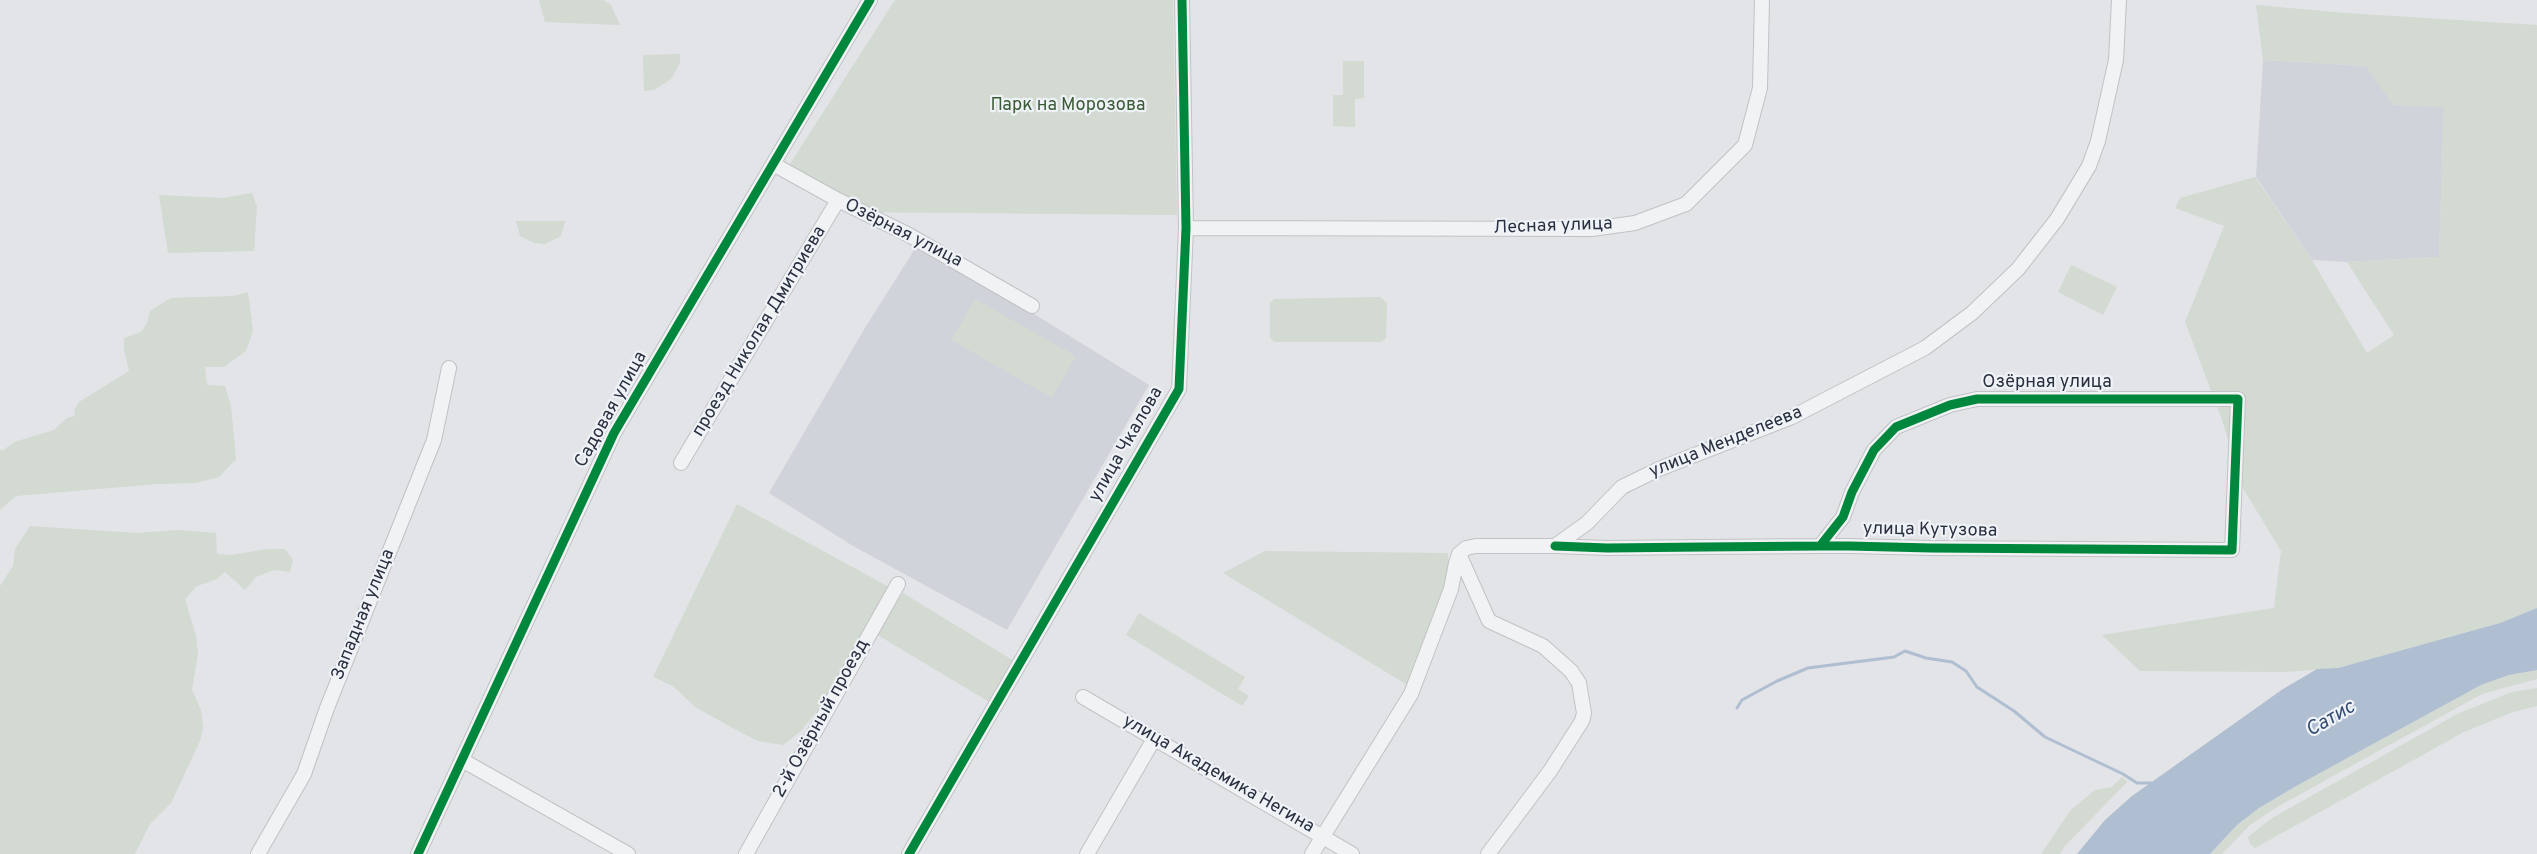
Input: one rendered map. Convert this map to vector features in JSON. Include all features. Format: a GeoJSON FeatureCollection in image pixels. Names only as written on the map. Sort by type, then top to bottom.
{"type":"FeatureCollection","features":[{"type":"Feature","properties":{"kind":"street","name":"Садовая улица"},"geometry":{"type":"LineString","coordinates":[[418,854],[614,433],[870,0]]}},
{"type":"Feature","properties":{"kind":"street","name":"улица Чкалова"},"geometry":{"type":"LineString","coordinates":[[909,854],[1179,389],[1186,228],[1182,0]]}},
{"type":"Feature","properties":{"kind":"street","name":"Лесная улица"},"geometry":{"type":"LineString","coordinates":[[1186,228],[1592,229],[1635,223],[1686,204],[1745,145],[1760,88],[1761,0]]}},
{"type":"Feature","properties":{"kind":"street","name":"улица Менделеева"},"geometry":{"type":"LineString","coordinates":[[1555,546],[1587,523],[1622,487],[1659,469],[1792,417],[1925,348],[1972,313],[2018,269],[2057,219],[2088,166],[2098,141],[2116,60],[2119,0]]}},
{"type":"Feature","properties":{"kind":"street","name":"Озёрная улица"},"geometry":{"type":"LineString","coordinates":[[773,164],[838,200],[909,235],[1032,306]]}},
{"type":"Feature","properties":{"kind":"street","name":"проезд Николая Дмитриева"},"geometry":{"type":"LineString","coordinates":[[681,463],[838,200]]}},
{"type":"Feature","properties":{"kind":"street","name":"Западная улица"},"geometry":{"type":"LineString","coordinates":[[258,854],[304,774],[327,708],[434,440],[449,368]]}},
{"type":"Feature","properties":{"kind":"street","name":"Озёрная улица"},"geometry":{"type":"LineString","coordinates":[[1820,546],[1843,517],[1852,492],[1874,450],[1896,427],[1950,405],[1977,399],[2238,399],[2232,550]]}},
{"type":"Feature","properties":{"kind":"street"},"geometry":{"type":"LineString","coordinates":[[1312,854],[1410,694],[1451,589],[1459,554],[1466,548],[1476,546],[1555,546]]}},
{"type":"Feature","properties":{"kind":"street","name":"улица Кутузова"},"geometry":{"type":"LineString","coordinates":[[1555,546],[1607,549],[1820,546],[2232,550]]}},
{"type":"Feature","properties":{"kind":"street"},"geometry":{"type":"LineString","coordinates":[[1459,554],[1489,621],[1543,646],[1571,671],[1579,683],[1584,713],[1582,721],[1551,771],[1488,854]]}},
{"type":"Feature","properties":{"kind":"street","name":"2-й Озёрный проезд"},"geometry":{"type":"LineString","coordinates":[[746,854],[898,584]]}},
{"type":"Feature","properties":{"kind":"street","name":"улица Академика Негина"},"geometry":{"type":"LineString","coordinates":[[1083,697],[1352,854]]}},
{"type":"Feature","properties":{"kind":"street"},"geometry":{"type":"LineString","coordinates":[[1087,854],[1154,739]]}},
{"type":"Feature","properties":{"kind":"street"},"geometry":{"type":"LineString","coordinates":[[462,759],[628,854]]}},
{"type":"Feature","properties":{"kind":"shaded area"},"geometry":{"type":"Polygon","coordinates":[[[2263,60],[2367,66],[2393,105],[2444,106],[2439,257],[2347,262],[2312,260],[2256,177],[2263,60]]]}},
{"type":"Feature","properties":{"kind":"shaded area"},"geometry":{"type":"Polygon","coordinates":[[[916,247],[984,283],[1149,385],[1007,630],[853,546],[769,493],[863,331],[916,247]]]}},
{"type":"Feature","properties":{"kind":"green space"},"geometry":{"type":"Polygon","coordinates":[[[539,0],[603,0],[611,5],[620,25],[545,22],[539,0]]]}},
{"type":"Feature","properties":{"kind":"green space","name":"Парк на Морозова"},"geometry":{"type":"Polygon","coordinates":[[[895,0],[1173,0],[1177,215],[852,212],[788,167],[895,0]]]}},
{"type":"Feature","properties":{"kind":"green space"},"geometry":{"type":"Polygon","coordinates":[[[2256,5],[2537,25],[2537,608],[2500,623],[2338,668],[2285,672],[2140,671],[2102,635],[2274,608],[2281,551],[2244,490],[2221,417],[2185,322],[2224,226],[2175,208],[2180,198],[2255,177],[2312,260],[2367,353],[2394,335],[2347,262],[2439,257],[2444,107],[2393,105],[2366,66],[2263,60],[2256,5]]]}},
{"type":"Feature","properties":{"kind":"green space"},"geometry":{"type":"Polygon","coordinates":[[[680,54],[680,63],[671,79],[654,90],[644,91],[643,55],[680,54]]]}},
{"type":"Feature","properties":{"kind":"green space"},"geometry":{"type":"Polygon","coordinates":[[[1343,61],[1364,61],[1364,98],[1355,99],[1355,127],[1333,126],[1333,95],[1343,95],[1343,61]]]}},
{"type":"Feature","properties":{"kind":"green space"},"geometry":{"type":"Polygon","coordinates":[[[252,193],[257,207],[254,251],[168,253],[159,195],[223,198],[252,193]]]}},
{"type":"Feature","properties":{"kind":"green space"},"geometry":{"type":"Polygon","coordinates":[[[516,221],[565,221],[561,236],[545,244],[534,243],[520,236],[516,221]]]}},
{"type":"Feature","properties":{"kind":"green space"},"geometry":{"type":"Polygon","coordinates":[[[2071,265],[2117,287],[2103,315],[2058,292],[2071,265]]]}},
{"type":"Feature","properties":{"kind":"green space"},"geometry":{"type":"Polygon","coordinates":[[[248,292],[253,331],[246,351],[224,367],[205,367],[207,385],[225,386],[231,406],[236,459],[219,477],[196,483],[16,496],[0,510],[0,449],[2,451],[14,442],[54,430],[67,418],[75,416],[74,410],[79,402],[129,371],[124,338],[141,332],[147,323],[150,311],[171,298],[233,296],[248,292]]]}},
{"type":"Feature","properties":{"kind":"green space"},"geometry":{"type":"Polygon","coordinates":[[[1380,297],[1387,303],[1386,338],[1381,342],[1274,342],[1270,337],[1270,303],[1274,299],[1380,297]]]}},
{"type":"Feature","properties":{"kind":"green space"},"geometry":{"type":"Polygon","coordinates":[[[975,299],[1076,356],[1052,398],[951,340],[975,299]]]}},
{"type":"Feature","properties":{"kind":"green space"},"geometry":{"type":"Polygon","coordinates":[[[737,504],[891,588],[826,699],[801,731],[783,745],[758,741],[731,727],[695,707],[673,686],[653,677],[737,504]]]}},
{"type":"Feature","properties":{"kind":"green space"},"geometry":{"type":"Polygon","coordinates":[[[30,526],[137,533],[178,530],[216,533],[217,554],[231,555],[268,549],[285,549],[293,560],[290,572],[274,570],[256,577],[245,590],[225,572],[217,579],[197,586],[185,599],[196,636],[198,654],[192,690],[201,710],[203,728],[200,741],[171,803],[150,824],[135,854],[0,854],[0,586],[13,566],[15,549],[30,526]]]}},
{"type":"Feature","properties":{"kind":"green space"},"geometry":{"type":"Polygon","coordinates":[[[1265,551],[1448,553],[1449,590],[1409,686],[1223,573],[1265,551]]]}},
{"type":"Feature","properties":{"kind":"green space"},"geometry":{"type":"Polygon","coordinates":[[[903,593],[1014,661],[991,703],[876,634],[903,593]]]}},
{"type":"Feature","properties":{"kind":"green space"},"geometry":{"type":"Polygon","coordinates":[[[1139,613],[1245,677],[1238,689],[1249,696],[1242,706],[1126,635],[1139,613]]]}},
{"type":"Feature","properties":{"kind":"green space"},"geometry":{"type":"Polygon","coordinates":[[[2537,670],[2537,679],[2482,694],[2277,807],[2250,825],[2222,854],[2210,854],[2237,825],[2259,808],[2298,785],[2481,685],[2509,675],[2537,670]]]}},
{"type":"Feature","properties":{"kind":"green space"},"geometry":{"type":"Polygon","coordinates":[[[2537,688],[2537,706],[2513,712],[2464,732],[2255,848],[2250,844],[2248,837],[2272,818],[2457,714],[2512,692],[2537,688]]]}},
{"type":"Feature","properties":{"kind":"green space"},"geometry":{"type":"Polygon","coordinates":[[[2122,777],[2127,782],[2060,854],[2041,854],[2070,811],[2095,790],[2112,787],[2122,777]]]}},
{"type":"Feature","properties":{"kind":"water","name":"Сатис"},"geometry":{"type":"Polygon","coordinates":[[[2537,608],[2537,670],[2509,675],[2481,685],[2298,785],[2259,808],[2237,825],[2210,854],[2077,854],[2105,820],[2132,796],[2283,689],[2317,669],[2338,668],[2500,623],[2537,608]]]}},
{"type":"Feature","properties":{"kind":"waterway"},"geometry":{"type":"LineString","coordinates":[[1737,708],[1742,700],[1777,681],[1808,668],[1894,657],[1905,651],[1926,658],[1952,662],[1966,671],[1977,687],[2014,711],[2045,737],[2137,783],[2152,783]]}},
{"type":"Feature","properties":{"kind":"cycle path"},"geometry":{"type":"LineString","coordinates":[[418,854],[614,433],[870,0]]}},
{"type":"Feature","properties":{"kind":"cycle path"},"geometry":{"type":"LineString","coordinates":[[909,854],[1179,389],[1186,228],[1182,0]]}},
{"type":"Feature","properties":{"kind":"cycle path"},"geometry":{"type":"LineString","coordinates":[[1555,546],[2232,550],[2238,399],[1977,399],[1950,405],[1896,427],[1874,450],[1852,492],[1843,517],[1820,546]]}}]}
